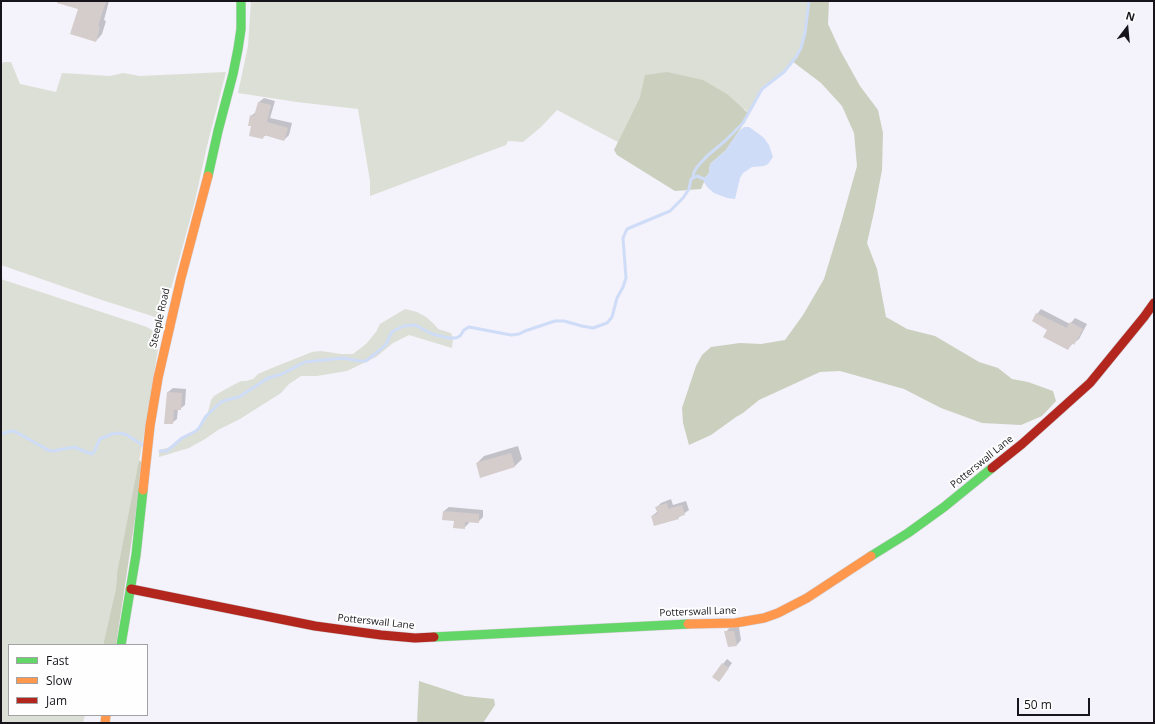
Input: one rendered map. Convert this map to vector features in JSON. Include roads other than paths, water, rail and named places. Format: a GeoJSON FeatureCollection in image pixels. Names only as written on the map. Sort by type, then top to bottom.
{"type":"FeatureCollection","features":[{"type":"Feature","properties":{"kind":"street","name":"Steeple Road"},"geometry":{"type":"LineString","coordinates":[[121,644],[136,555],[150,426],[158,378],[181,278],[208,178],[234,68],[240,36],[242,1]]}},
{"type":"Feature","properties":{"kind":"street","name":"Potterswall Lane"},"geometry":{"type":"LineString","coordinates":[[131,589],[315,626],[415,638],[663,624],[735,623],[764,618],[778,613],[807,598],[908,533],[950,502],[1022,444],[1090,383],[1154,303]]}},
{"type":"Feature","properties":{"kind":"water"},"geometry":{"type":"Polygon","coordinates":[[[744,127],[749,127],[764,138],[769,145],[773,157],[768,164],[764,166],[752,167],[743,173],[740,178],[735,199],[727,198],[714,193],[707,187],[704,179],[709,173],[710,164],[725,151],[738,132],[744,127]]]}},
{"type":"Feature","properties":{"kind":"waterway"},"geometry":{"type":"LineString","coordinates":[[693,178],[697,167],[743,123],[762,89],[784,72],[796,57],[801,48],[805,33],[809,1]]}},
{"type":"Feature","properties":{"kind":"waterway"},"geometry":{"type":"LineString","coordinates":[[160,451],[167,451],[182,438],[196,431],[206,416],[221,402],[239,397],[268,378],[282,374],[305,362],[343,358],[366,361],[387,343],[393,331],[404,326],[415,325],[432,334],[456,338],[469,327],[511,335],[519,334],[555,321],[564,321],[593,328],[607,323],[612,317],[617,298],[626,278],[623,238],[627,229],[670,211],[683,198],[689,189],[691,179],[697,176],[704,179]]}},
{"type":"Feature","properties":{"kind":"waterway"},"geometry":{"type":"LineString","coordinates":[[1,434],[11,431],[16,432],[48,450],[53,451],[74,447],[92,454],[100,439],[112,434],[120,433],[127,435],[144,446]]}}]}
